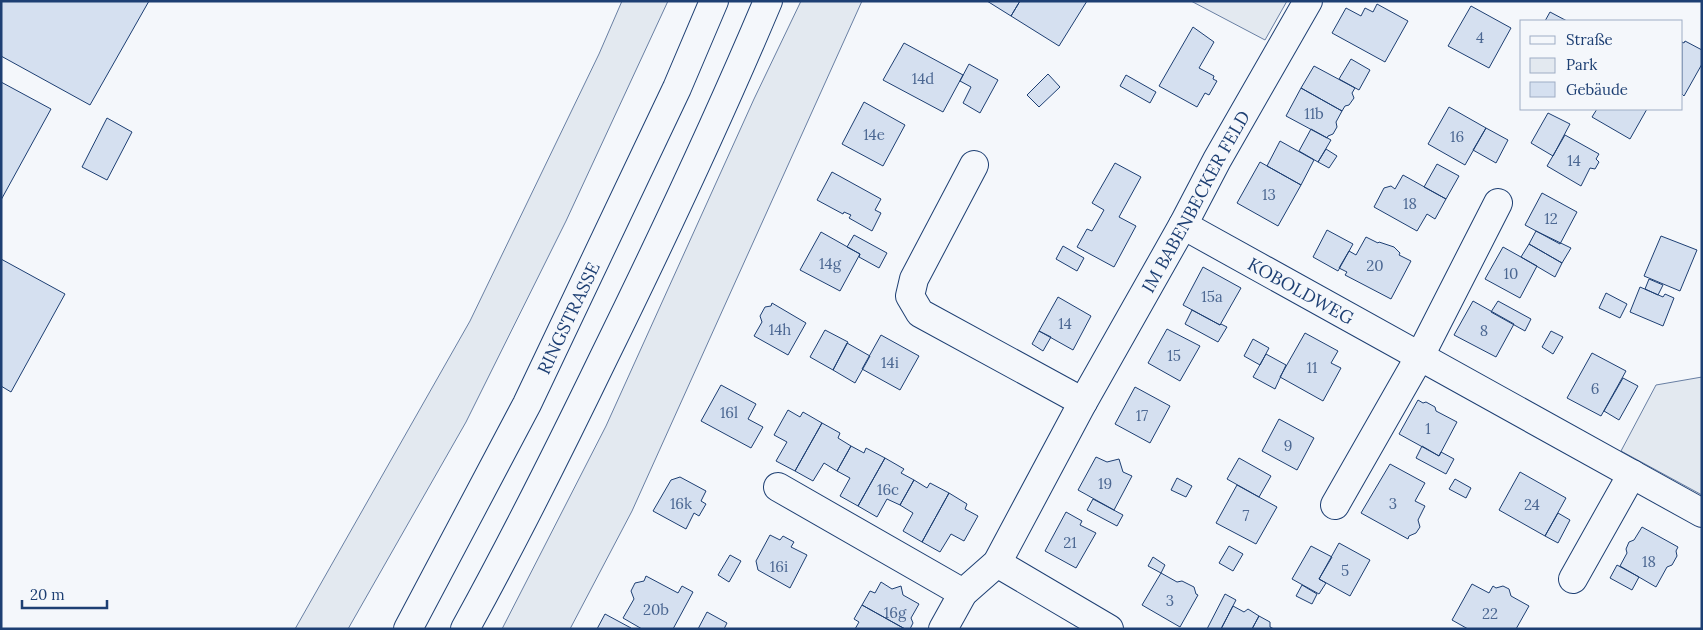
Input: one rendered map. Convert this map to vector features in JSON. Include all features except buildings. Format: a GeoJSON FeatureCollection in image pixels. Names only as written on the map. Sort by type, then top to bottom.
{"type":"FeatureCollection","features":[{"type":"Feature","properties":{"kind":"main road","name":"RINGSTRASSE"},"geometry":{"type":"LineString","coordinates":[[408,629],[527,404],[677,88],[714,1]]}},
{"type":"Feature","properties":{"kind":"main road"},"geometry":{"type":"LineString","coordinates":[[466,629],[568,430],[660,243],[768,1]]}},
{"type":"Feature","properties":{"kind":"main road","name":"IM BABENBECKER FELD"},"geometry":{"type":"LineString","coordinates":[[943,629],[963,593],[997,563],[1083,402],[1183,225],[1217,160],[1308,1]]}},
{"type":"Feature","properties":{"kind":"main road"},"geometry":{"type":"LineString","coordinates":[[974,164],[914,279],[910,296],[920,314],[1083,402]]}},
{"type":"Feature","properties":{"kind":"main road"},"geometry":{"type":"LineString","coordinates":[[1335,505],[1420,356],[1498,203]]}},
{"type":"Feature","properties":{"kind":"main road","name":"KOBOLDWEG"},"geometry":{"type":"LineString","coordinates":[[1183,225],[1702,513]]}},
{"type":"Feature","properties":{"kind":"main road"},"geometry":{"type":"LineString","coordinates":[[1573,579],[1632,474]]}},
{"type":"Feature","properties":{"kind":"main road"},"geometry":{"type":"LineString","coordinates":[[778,487],[963,593]]}},
{"type":"Feature","properties":{"kind":"main road"},"geometry":{"type":"LineString","coordinates":[[997,563],[1109,629]]}},
{"type":"Feature","properties":{"kind":"green space"},"geometry":{"type":"Polygon","coordinates":[[[622,1],[668,1],[566,221],[466,422],[348,629],[295,629],[470,321],[599,54],[622,1]]]}},
{"type":"Feature","properties":{"kind":"green space"},"geometry":{"type":"Polygon","coordinates":[[[801,1],[862,1],[632,511],[570,629],[502,629],[606,426],[754,99],[801,1]]]}},
{"type":"Feature","properties":{"kind":"green space"},"geometry":{"type":"Polygon","coordinates":[[[1191,1],[1287,1],[1265,40],[1191,1]]]}},
{"type":"Feature","properties":{"kind":"green space"},"geometry":{"type":"Polygon","coordinates":[[[1702,377],[1702,495],[1621,451],[1656,385],[1702,377]]]}}]}
